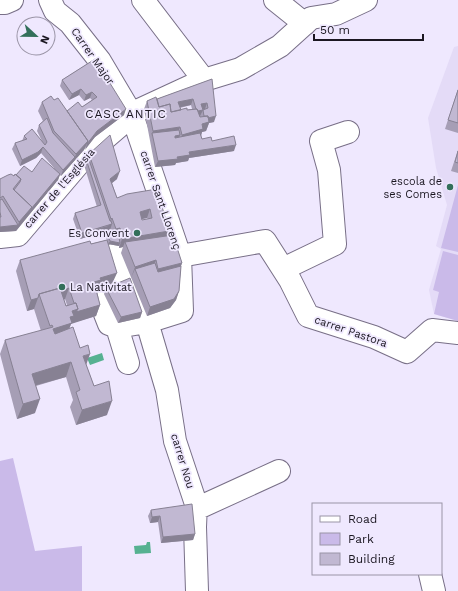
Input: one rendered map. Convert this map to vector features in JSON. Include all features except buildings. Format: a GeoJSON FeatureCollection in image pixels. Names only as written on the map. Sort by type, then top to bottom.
{"type":"FeatureCollection","features":[{"type":"Feature","properties":{"kind":"street"},"geometry":{"type":"LineString","coordinates":[[0,2],[5,3],[12,0]]}},
{"type":"Feature","properties":{"kind":"street","name":"Carrer Major"},"geometry":{"type":"LineString","coordinates":[[50,0],[55,11],[70,23],[100,61],[132,115]]}},
{"type":"Feature","properties":{"kind":"street"},"geometry":{"type":"LineString","coordinates":[[143,0],[204,80]]}},
{"type":"Feature","properties":{"kind":"street"},"geometry":{"type":"LineString","coordinates":[[275,0],[305,24]]}},
{"type":"Feature","properties":{"kind":"street","name":"carrer de l'Església"},"geometry":{"type":"LineString","coordinates":[[0,237],[18,235],[87,154],[132,115],[204,80],[240,69],[280,46],[312,18],[336,14],[366,0]]}},
{"type":"Feature","properties":{"kind":"street","name":"carrer Sant Llorenç"},"geometry":{"type":"LineString","coordinates":[[132,115],[180,256],[182,311],[147,322]]}},
{"type":"Feature","properties":{"kind":"street"},"geometry":{"type":"LineString","coordinates":[[283,269],[335,244],[329,170],[321,141],[348,132]]}},
{"type":"Feature","properties":{"kind":"street","name":"carrer Pastora"},"geometry":{"type":"LineString","coordinates":[[180,256],[265,241],[290,280],[308,316],[374,337],[407,352],[432,330],[448,332]]}},
{"type":"Feature","properties":{"kind":"street","name":"carrer Nou"},"geometry":{"type":"LineString","coordinates":[[116,252],[147,322],[167,390],[175,441],[196,504],[195,527],[197,591]]}},
{"type":"Feature","properties":{"kind":"street"},"geometry":{"type":"LineString","coordinates":[[128,280],[98,296],[109,324],[117,328],[147,322]]}},
{"type":"Feature","properties":{"kind":"street"},"geometry":{"type":"LineString","coordinates":[[117,328],[128,363]]}},
{"type":"Feature","properties":{"kind":"street"},"geometry":{"type":"LineString","coordinates":[[196,509],[279,471]]}},
{"type":"Feature","properties":{"kind":"street"},"geometry":{"type":"LineString","coordinates":[[430,575],[434,591]]}},
{"type":"Feature","properties":{"kind":"shaded area","name":"escola de ses Comes"},"geometry":{"type":"Polygon","coordinates":[[[458,46],[458,321],[434,314],[429,290],[441,249],[436,246],[447,205],[436,168],[428,118],[454,47],[458,46]]]}},
{"type":"Feature","properties":{"kind":"shaded area"},"geometry":{"type":"Polygon","coordinates":[[[102,353],[104,360],[90,365],[87,358],[102,353]]]}},
{"type":"Feature","properties":{"kind":"shaded area"},"geometry":{"type":"Polygon","coordinates":[[[147,542],[150,542],[151,553],[135,554],[134,546],[146,545],[147,542]]]}},
{"type":"Feature","properties":{"kind":"green space"},"geometry":{"type":"Polygon","coordinates":[[[458,185],[458,252],[441,248],[458,185]]]}},
{"type":"Feature","properties":{"kind":"green space"},"geometry":{"type":"Polygon","coordinates":[[[443,251],[458,255],[458,321],[434,314],[439,292],[433,290],[443,251]]]}},
{"type":"Feature","properties":{"kind":"green space"},"geometry":{"type":"Polygon","coordinates":[[[13,458],[35,551],[82,546],[82,591],[0,591],[0,461],[13,458]]]}},
{"type":"Feature","properties":{"kind":"place","name":"escola de ses Comes"},"geometry":{"type":"Point","coordinates":[450,187]}},
{"type":"Feature","properties":{"kind":"place","name":"Es Convent"},"geometry":{"type":"Point","coordinates":[137,233]}},
{"type":"Feature","properties":{"kind":"place","name":"La Nativitat"},"geometry":{"type":"Point","coordinates":[62,287]}},
{"type":"Feature","properties":{"kind":"district","name":"CASC ANTIC"},"geometry":{"type":"Point","coordinates":[126,114]}}]}
